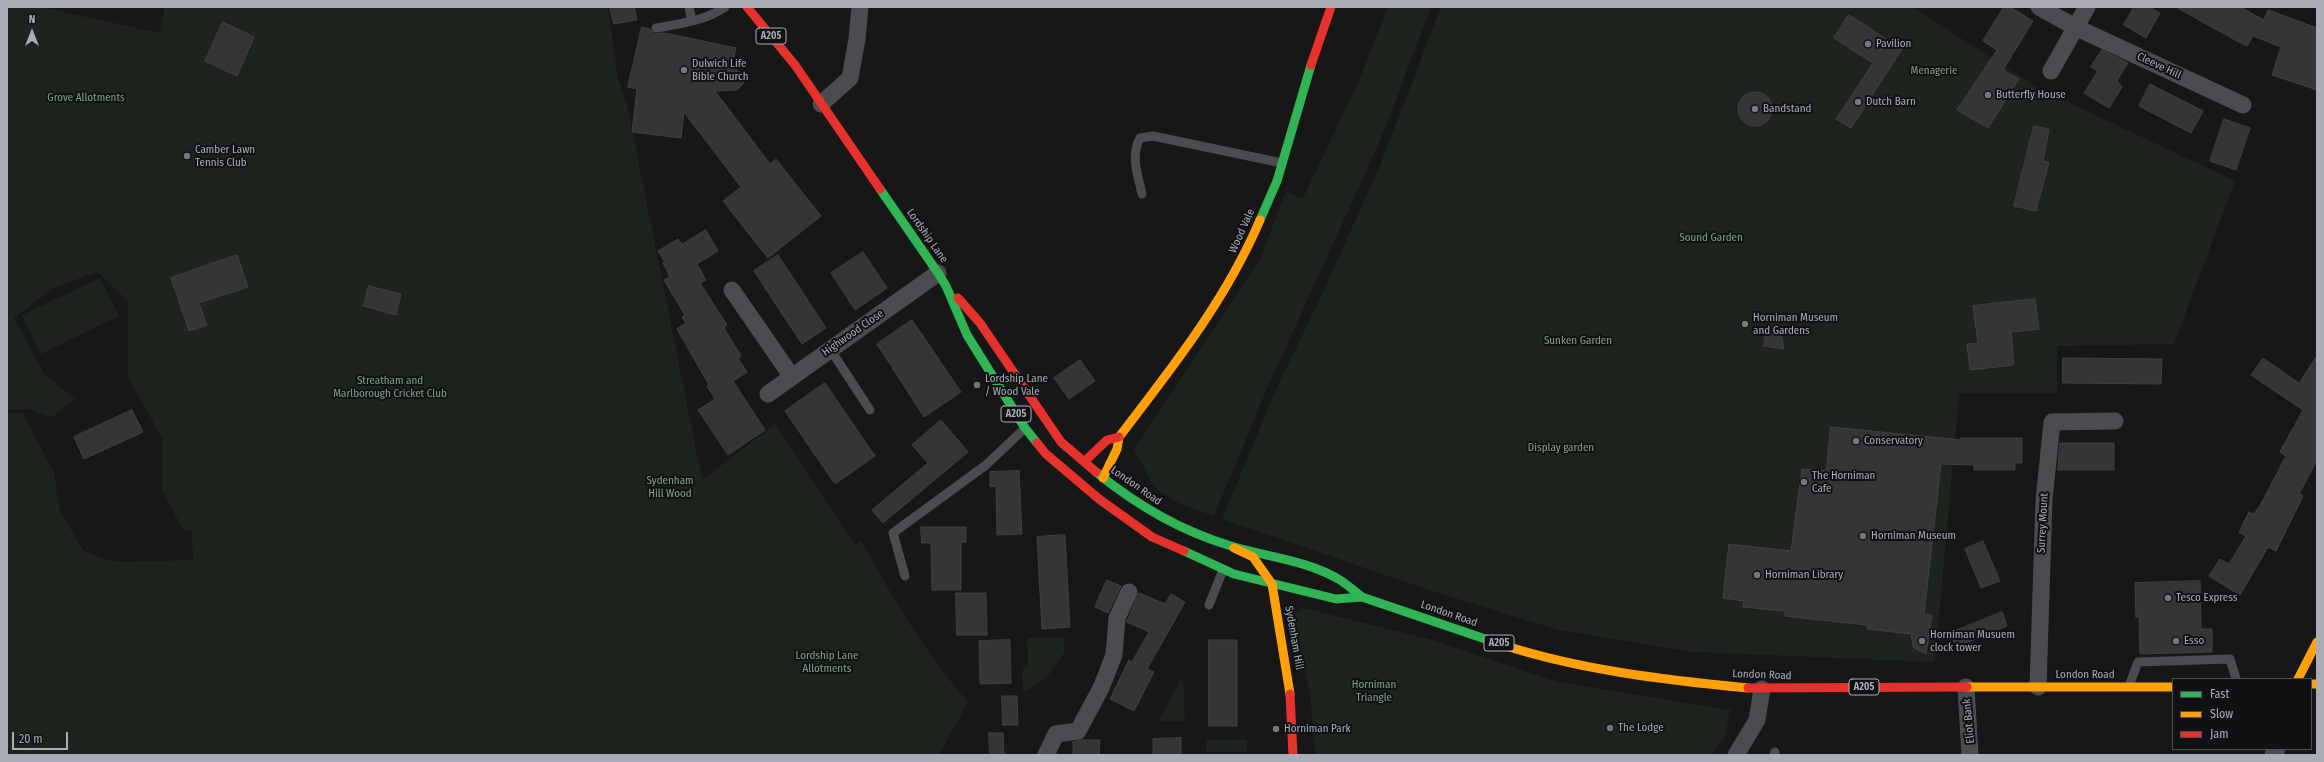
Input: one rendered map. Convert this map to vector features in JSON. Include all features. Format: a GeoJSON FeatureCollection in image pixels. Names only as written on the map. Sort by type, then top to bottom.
{"type":"FeatureCollection","features":[{"type":"Feature","properties":{"kind":"main road","name":"Lordship Lane"},"geometry":{"type":"LineString","coordinates":[[746,7],[795,65],[942,279],[967,335],[1025,428],[1046,454],[1078,483]]}},
{"type":"Feature","properties":{"kind":"main road","name":"Wood Vale"},"geometry":{"type":"LineString","coordinates":[[1103,478],[1117,449],[1119,437],[1188,347],[1244,258],[1277,181],[1302,91],[1331,7]]}},
{"type":"Feature","properties":{"kind":"main road","name":"London Road"},"geometry":{"type":"LineString","coordinates":[[942,279],[980,323],[1061,442],[1103,478],[1155,514],[1230,546],[1294,561],[1340,580],[1362,597],[1534,655],[1634,674],[1762,689],[2172,687]]}},
{"type":"Feature","properties":{"kind":"main road","name":"Wood Vale"},"geometry":{"type":"LineString","coordinates":[[1085,461],[1107,440],[1119,437]]}},
{"type":"Feature","properties":{"kind":"main road","name":"London Road"},"geometry":{"type":"LineString","coordinates":[[1078,483],[1152,537],[1223,570],[1272,584],[1336,599],[1362,597]]}},
{"type":"Feature","properties":{"kind":"main road","name":"Sydenham Hill"},"geometry":{"type":"LineString","coordinates":[[1230,546],[1253,557],[1272,584],[1290,689],[1293,755]]}},
{"type":"Feature","properties":{"kind":"main road"},"geometry":{"type":"LineString","coordinates":[[2299,678],[2317,642]]}},
{"type":"Feature","properties":{"kind":"street"},"geometry":{"type":"LineString","coordinates":[[821,104],[850,78],[857,39],[860,7]]}},
{"type":"Feature","properties":{"kind":"street","name":"Cleeve Hill"},"geometry":{"type":"LineString","coordinates":[[2039,7],[2075,27],[2243,105]]}},
{"type":"Feature","properties":{"kind":"street"},"geometry":{"type":"LineString","coordinates":[[2051,71],[2086,7]]}},
{"type":"Feature","properties":{"kind":"street","name":"Highwood Close"},"geometry":{"type":"LineString","coordinates":[[768,394],[830,349],[942,279]]}},
{"type":"Feature","properties":{"kind":"street"},"geometry":{"type":"LineString","coordinates":[[732,290],[792,376]]}},
{"type":"Feature","properties":{"kind":"street","name":"Surrey Mount"},"geometry":{"type":"LineString","coordinates":[[2038,687],[2044,500],[2052,422],[2115,421]]}},
{"type":"Feature","properties":{"kind":"street"},"geometry":{"type":"LineString","coordinates":[[1046,755],[1056,734],[1078,731],[1101,688],[1114,655],[1117,618],[1129,592]]}},
{"type":"Feature","properties":{"kind":"street","name":"Eliot Bank"},"geometry":{"type":"LineString","coordinates":[[1966,687],[1970,755]]}},
{"type":"Feature","properties":{"kind":"street"},"geometry":{"type":"LineString","coordinates":[[1736,755],[1757,720],[1762,689]]}},
{"type":"Feature","properties":{"kind":"lane"},"geometry":{"type":"LineString","coordinates":[[689,7],[692,21]]}},
{"type":"Feature","properties":{"kind":"lane"},"geometry":{"type":"LineString","coordinates":[[656,28],[692,21],[716,13],[724,7]]}},
{"type":"Feature","properties":{"kind":"lane"},"geometry":{"type":"LineString","coordinates":[[1142,194],[1135,160],[1135,147],[1140,138],[1153,136],[1282,163]]}},
{"type":"Feature","properties":{"kind":"lane"},"geometry":{"type":"LineString","coordinates":[[830,349],[870,410]]}},
{"type":"Feature","properties":{"kind":"lane"},"geometry":{"type":"LineString","coordinates":[[905,576],[893,533],[986,465],[1025,428]]}},
{"type":"Feature","properties":{"kind":"lane"},"geometry":{"type":"LineString","coordinates":[[1209,605],[1223,570]]}},
{"type":"Feature","properties":{"kind":"lane"},"geometry":{"type":"LineString","coordinates":[[2128,688],[2138,662],[2230,659],[2236,678]]}},
{"type":"Feature","properties":{"kind":"green space"},"geometry":{"type":"Polygon","coordinates":[[[7,7],[41,7],[160,33],[165,7],[608,7],[618,79],[627,105],[702,480],[775,424],[855,545],[861,541],[910,624],[952,683],[968,702],[939,755],[7,755],[7,413],[23,413],[54,473],[60,511],[83,550],[99,558],[119,562],[193,560],[192,531],[183,529],[162,491],[162,438],[128,377],[128,301],[97,272],[53,288],[14,318],[44,374],[75,399],[52,417],[27,409],[7,409],[7,7]]]}},
{"type":"Feature","properties":{"kind":"green space"},"geometry":{"type":"Polygon","coordinates":[[[1388,7],[1431,7],[1380,141],[1269,384],[1214,516],[1178,503],[1155,488],[1134,449],[1259,261],[1286,192],[1303,198],[1358,83],[1388,7]]]}},
{"type":"Feature","properties":{"kind":"green space","name":"Horniman Museum and Gardens"},"geometry":{"type":"Polygon","coordinates":[[[1441,7],[1913,7],[2036,87],[2235,181],[2174,344],[2057,346],[2057,393],[1959,393],[1935,662],[1694,652],[1558,630],[1432,591],[1222,519],[1277,387],[1318,303],[1379,168],[1441,7]]]}},
{"type":"Feature","properties":{"kind":"green space"},"geometry":{"type":"Polygon","coordinates":[[[100,278],[119,316],[41,354],[22,315],[100,278]]]}},
{"type":"Feature","properties":{"kind":"green space","name":"Horniman Triangle"},"geometry":{"type":"Polygon","coordinates":[[[1303,608],[1429,639],[1557,682],[1731,710],[1724,739],[1711,755],[1316,755],[1310,696],[1294,615],[1303,608]]]}},
{"type":"Feature","properties":{"kind":"green space"},"geometry":{"type":"Polygon","coordinates":[[[1064,637],[1064,653],[1047,677],[1023,693],[1022,666],[1028,665],[1027,638],[1064,637]]]}},
{"type":"Feature","properties":{"kind":"green space"},"geometry":{"type":"Polygon","coordinates":[[[1183,676],[1185,721],[1158,721],[1183,676]]]}},
{"type":"Feature","properties":{"kind":"green space"},"geometry":{"type":"Polygon","coordinates":[[[1207,740],[1247,740],[1247,752],[1206,752],[1207,740]]]}},
{"type":"Feature","properties":{"kind":"building"},"geometry":{"type":"Polygon","coordinates":[[[610,7],[634,7],[637,20],[614,24],[610,7]]]}},
{"type":"Feature","properties":{"kind":"building"},"geometry":{"type":"Polygon","coordinates":[[[2004,7],[2010,7],[2033,21],[2003,70],[2019,79],[1988,128],[1957,110],[1997,50],[1983,41],[2004,7]]]}},
{"type":"Feature","properties":{"kind":"building"},"geometry":{"type":"Polygon","coordinates":[[[2134,7],[2149,7],[2160,13],[2146,38],[2124,25],[2134,7]]]}},
{"type":"Feature","properties":{"kind":"building"},"geometry":{"type":"Polygon","coordinates":[[[2176,7],[2240,7],[2264,20],[2268,10],[2317,28],[2317,90],[2272,75],[2281,47],[2253,36],[2247,46],[2176,7]]]}},
{"type":"Feature","properties":{"kind":"building"},"geometry":{"type":"Polygon","coordinates":[[[1849,15],[1902,49],[1851,128],[1836,119],[1873,63],[1834,38],[1849,15]]]}},
{"type":"Feature","properties":{"kind":"building"},"geometry":{"type":"Polygon","coordinates":[[[223,22],[254,37],[237,76],[205,61],[223,22]]]}},
{"type":"Feature","properties":{"kind":"building"},"geometry":{"type":"Polygon","coordinates":[[[642,27],[650,29],[654,34],[665,33],[736,48],[732,66],[741,73],[744,83],[737,90],[715,91],[770,164],[776,159],[821,216],[768,258],[723,201],[741,187],[684,112],[681,138],[632,132],[637,89],[628,87],[642,27]]]}},
{"type":"Feature","properties":{"kind":"building"},"geometry":{"type":"Polygon","coordinates":[[[2102,50],[2128,63],[2117,81],[2122,87],[2109,108],[2084,93],[2098,71],[2091,67],[2102,50]]]}},
{"type":"Feature","properties":{"kind":"building"},"geometry":{"type":"Polygon","coordinates":[[[2150,84],[2203,111],[2191,133],[2139,106],[2150,84]]]}},
{"type":"Feature","properties":{"kind":"building","name":"Bandstand"},"geometry":{"type":"Polygon","coordinates":[[[1758,92],[1767,97],[1771,102],[1771,116],[1767,121],[1762,125],[1752,126],[1748,125],[1739,116],[1738,106],[1739,102],[1748,93],[1758,92]]]}},
{"type":"Feature","properties":{"kind":"building"},"geometry":{"type":"Polygon","coordinates":[[[2224,119],[2250,128],[2236,170],[2210,161],[2224,119]]]}},
{"type":"Feature","properties":{"kind":"building"},"geometry":{"type":"Polygon","coordinates":[[[2034,126],[2049,129],[2043,161],[2049,162],[2036,211],[2014,206],[2034,126]]]}},
{"type":"Feature","properties":{"kind":"building"},"geometry":{"type":"Polygon","coordinates":[[[706,230],[718,251],[697,264],[706,280],[700,283],[727,325],[724,328],[741,356],[738,358],[747,372],[733,381],[765,430],[728,455],[698,410],[715,399],[707,386],[709,385],[677,329],[686,323],[682,317],[685,315],[664,280],[670,277],[663,263],[665,262],[658,251],[678,239],[682,244],[706,230]]]}},
{"type":"Feature","properties":{"kind":"building"},"geometry":{"type":"Polygon","coordinates":[[[863,252],[887,288],[855,310],[831,273],[863,252]]]}},
{"type":"Feature","properties":{"kind":"building"},"geometry":{"type":"Polygon","coordinates":[[[237,255],[248,287],[199,303],[207,325],[189,331],[171,278],[237,255]]]}},
{"type":"Feature","properties":{"kind":"building"},"geometry":{"type":"Polygon","coordinates":[[[778,255],[826,328],[802,344],[754,271],[778,255]]]}},
{"type":"Feature","properties":{"kind":"building"},"geometry":{"type":"Polygon","coordinates":[[[369,286],[401,294],[396,315],[364,306],[369,286]]]}},
{"type":"Feature","properties":{"kind":"building"},"geometry":{"type":"Polygon","coordinates":[[[2035,299],[2039,329],[2011,332],[2014,365],[1970,370],[1967,344],[1978,343],[1973,306],[2035,299]]]}},
{"type":"Feature","properties":{"kind":"building"},"geometry":{"type":"Polygon","coordinates":[[[912,320],[961,392],[924,417],[877,344],[912,320]]]}},
{"type":"Feature","properties":{"kind":"building"},"geometry":{"type":"Polygon","coordinates":[[[1766,330],[1781,333],[1784,349],[1764,346],[1766,330]]]}},
{"type":"Feature","properties":{"kind":"building"},"geometry":{"type":"Polygon","coordinates":[[[2317,356],[2317,460],[2299,494],[2303,496],[2276,551],[2268,547],[2240,595],[2209,576],[2220,559],[2229,564],[2246,536],[2239,532],[2249,512],[2254,514],[2262,502],[2286,456],[2280,452],[2303,410],[2251,375],[2263,358],[2299,383],[2317,356]]]}},
{"type":"Feature","properties":{"kind":"building"},"geometry":{"type":"Polygon","coordinates":[[[2063,358],[2162,359],[2161,384],[2063,383],[2063,358]]]}},
{"type":"Feature","properties":{"kind":"building"},"geometry":{"type":"Polygon","coordinates":[[[1080,360],[1095,381],[1069,399],[1054,378],[1080,360]]]}},
{"type":"Feature","properties":{"kind":"building"},"geometry":{"type":"Polygon","coordinates":[[[825,383],[875,456],[835,484],[785,411],[825,383]]]}},
{"type":"Feature","properties":{"kind":"building"},"geometry":{"type":"Polygon","coordinates":[[[132,410],[143,432],[84,459],[74,437],[132,410]]]}},
{"type":"Feature","properties":{"kind":"building"},"geometry":{"type":"Polygon","coordinates":[[[941,420],[968,452],[883,523],[872,510],[928,463],[912,445],[941,420]]]}},
{"type":"Feature","properties":{"kind":"building","name":"Horniman Museum"},"geometry":{"type":"Polygon","coordinates":[[[1831,427],[1961,440],[1961,438],[2022,438],[2022,463],[2015,463],[2015,470],[1974,470],[1974,465],[1941,464],[1924,614],[1932,615],[1926,654],[1913,647],[1911,634],[1867,629],[1867,625],[1785,616],[1785,611],[1743,607],[1744,601],[1723,598],[1729,544],[1791,551],[1802,469],[1826,471],[1831,427]]]}},
{"type":"Feature","properties":{"kind":"building"},"geometry":{"type":"Polygon","coordinates":[[[2060,443],[2114,443],[2114,470],[2058,470],[2060,443]]]}},
{"type":"Feature","properties":{"kind":"building"},"geometry":{"type":"Polygon","coordinates":[[[1019,471],[1022,534],[997,535],[996,486],[990,487],[990,472],[1019,471]]]}},
{"type":"Feature","properties":{"kind":"building"},"geometry":{"type":"Polygon","coordinates":[[[921,527],[966,527],[966,542],[961,542],[961,590],[932,590],[931,543],[922,543],[921,527]]]}},
{"type":"Feature","properties":{"kind":"building"},"geometry":{"type":"Polygon","coordinates":[[[1065,535],[1070,627],[1042,629],[1037,537],[1065,535]]]}},
{"type":"Feature","properties":{"kind":"building"},"geometry":{"type":"Polygon","coordinates":[[[1983,541],[2000,581],[1981,588],[1965,549],[1983,541]]]}},
{"type":"Feature","properties":{"kind":"building"},"geometry":{"type":"Polygon","coordinates":[[[1107,580],[1121,586],[1108,613],[1095,607],[1107,580]]]}},
{"type":"Feature","properties":{"kind":"building"},"geometry":{"type":"Polygon","coordinates":[[[2200,581],[2201,629],[2212,629],[2212,652],[2140,654],[2139,616],[2136,618],[2135,583],[2200,581]]]}},
{"type":"Feature","properties":{"kind":"building"},"geometry":{"type":"Polygon","coordinates":[[[956,593],[986,593],[987,635],[957,635],[956,593]]]}},
{"type":"Feature","properties":{"kind":"building"},"geometry":{"type":"Polygon","coordinates":[[[1139,593],[1165,604],[1171,594],[1185,602],[1147,669],[1154,672],[1134,711],[1110,699],[1129,660],[1132,662],[1149,632],[1127,622],[1139,593]]]}},
{"type":"Feature","properties":{"kind":"building"},"geometry":{"type":"Polygon","coordinates":[[[2002,612],[2007,626],[1956,647],[1950,633],[2002,612]]]}},
{"type":"Feature","properties":{"kind":"building"},"geometry":{"type":"Polygon","coordinates":[[[1010,640],[1011,683],[980,684],[979,641],[1010,640]]]}},
{"type":"Feature","properties":{"kind":"building"},"geometry":{"type":"Polygon","coordinates":[[[1209,640],[1237,640],[1237,726],[1209,726],[1209,640]]]}},
{"type":"Feature","properties":{"kind":"building"},"geometry":{"type":"Polygon","coordinates":[[[1002,696],[1017,696],[1018,725],[1003,725],[1002,696]]]}},
{"type":"Feature","properties":{"kind":"building"},"geometry":{"type":"Polygon","coordinates":[[[989,733],[1003,733],[1004,755],[990,755],[989,733]]]}},
{"type":"Feature","properties":{"kind":"building"},"geometry":{"type":"Polygon","coordinates":[[[1181,738],[1181,755],[1153,755],[1153,739],[1181,738]]]}},
{"type":"Feature","properties":{"kind":"building"},"geometry":{"type":"Polygon","coordinates":[[[1082,740],[1100,740],[1099,755],[1073,755],[1073,742],[1082,740]]]}},
{"type":"Feature","properties":{"kind":"traffic: fast"},"geometry":{"type":"LineString","coordinates":[[1260,220],[1277,181],[1311,65]]}},
{"type":"Feature","properties":{"kind":"traffic: fast"},"geometry":{"type":"LineString","coordinates":[[880,189],[938,273],[946,286],[967,335],[1025,428],[1037,443]]}},
{"type":"Feature","properties":{"kind":"traffic: fast"},"geometry":{"type":"LineString","coordinates":[[1096,472],[1143,506],[1194,533],[1245,550],[1301,563],[1327,573],[1340,580],[1362,597]]}},
{"type":"Feature","properties":{"kind":"traffic: fast"},"geometry":{"type":"LineString","coordinates":[[1184,551],[1234,574],[1336,599],[1362,597],[1500,644]]}},
{"type":"Feature","properties":{"kind":"traffic: slow"},"geometry":{"type":"LineString","coordinates":[[1103,478],[1117,449],[1119,437],[1197,333],[1231,278],[1260,220]]}},
{"type":"Feature","properties":{"kind":"traffic: slow"},"geometry":{"type":"LineString","coordinates":[[1234,548],[1253,557],[1272,584],[1290,694]]}},
{"type":"Feature","properties":{"kind":"traffic: slow"},"geometry":{"type":"LineString","coordinates":[[2299,678],[2317,642]]}},
{"type":"Feature","properties":{"kind":"traffic: slow"},"geometry":{"type":"LineString","coordinates":[[1500,644],[1560,661],[1622,673],[1748,688]]}},
{"type":"Feature","properties":{"kind":"traffic: slow"},"geometry":{"type":"LineString","coordinates":[[2312,684],[2317,684]]}},
{"type":"Feature","properties":{"kind":"traffic: slow"},"geometry":{"type":"LineString","coordinates":[[1967,687],[2172,687]]}},
{"type":"Feature","properties":{"kind":"traffic: jam"},"geometry":{"type":"LineString","coordinates":[[747,7],[795,65],[880,189]]}},
{"type":"Feature","properties":{"kind":"traffic: jam"},"geometry":{"type":"LineString","coordinates":[[1311,65],[1331,7]]}},
{"type":"Feature","properties":{"kind":"traffic: jam"},"geometry":{"type":"LineString","coordinates":[[958,298],[980,323],[1061,442],[1096,472]]}},
{"type":"Feature","properties":{"kind":"traffic: jam"},"geometry":{"type":"LineString","coordinates":[[1085,461],[1107,440],[1119,437]]}},
{"type":"Feature","properties":{"kind":"traffic: jam"},"geometry":{"type":"LineString","coordinates":[[1037,443],[1046,454],[1099,499],[1152,537],[1184,551]]}},
{"type":"Feature","properties":{"kind":"traffic: jam"},"geometry":{"type":"LineString","coordinates":[[1748,688],[1967,687]]}},
{"type":"Feature","properties":{"kind":"traffic: jam"},"geometry":{"type":"LineString","coordinates":[[1290,694],[1293,755]]}},
{"type":"Feature","properties":{"kind":"place","name":"Pavilion"},"geometry":{"type":"Point","coordinates":[1868,44]}},
{"type":"Feature","properties":{"kind":"place","name":"Dulwich Life Bible Church"},"geometry":{"type":"Point","coordinates":[684,70]}},
{"type":"Feature","properties":{"kind":"place","name":"Butterfly House"},"geometry":{"type":"Point","coordinates":[1988,95]}},
{"type":"Feature","properties":{"kind":"place","name":"Dutch Barn"},"geometry":{"type":"Point","coordinates":[1858,102]}},
{"type":"Feature","properties":{"kind":"place","name":"Bandstand"},"geometry":{"type":"Point","coordinates":[1755,109]}},
{"type":"Feature","properties":{"kind":"place","name":"Camber Lawn Tennis Club"},"geometry":{"type":"Point","coordinates":[187,156]}},
{"type":"Feature","properties":{"kind":"place","name":"Horniman Museum and Gardens"},"geometry":{"type":"Point","coordinates":[1745,324]}},
{"type":"Feature","properties":{"kind":"place","name":"Lordship Lane / Wood Vale"},"geometry":{"type":"Point","coordinates":[977,385]}},
{"type":"Feature","properties":{"kind":"place","name":"Conservatory"},"geometry":{"type":"Point","coordinates":[1856,441]}},
{"type":"Feature","properties":{"kind":"place","name":"The Horniman Cafe"},"geometry":{"type":"Point","coordinates":[1804,482]}},
{"type":"Feature","properties":{"kind":"place","name":"Horniman Museum"},"geometry":{"type":"Point","coordinates":[1863,536]}},
{"type":"Feature","properties":{"kind":"place","name":"Horniman Library"},"geometry":{"type":"Point","coordinates":[1757,575]}},
{"type":"Feature","properties":{"kind":"place","name":"Tesco Express"},"geometry":{"type":"Point","coordinates":[2168,598]}},
{"type":"Feature","properties":{"kind":"place","name":"Horniman Musuem clock tower"},"geometry":{"type":"Point","coordinates":[1922,641]}},
{"type":"Feature","properties":{"kind":"place","name":"Esso"},"geometry":{"type":"Point","coordinates":[2176,641]}},
{"type":"Feature","properties":{"kind":"place","name":"The Lodge"},"geometry":{"type":"Point","coordinates":[1610,728]}},
{"type":"Feature","properties":{"kind":"place","name":"Horniman Park"},"geometry":{"type":"Point","coordinates":[1276,729]}},
{"type":"Feature","properties":{"kind":"park label","name":"Menagerie"},"geometry":{"type":"Point","coordinates":[1934,71]}},
{"type":"Feature","properties":{"kind":"park label","name":"Grove Allotments"},"geometry":{"type":"Point","coordinates":[86,98]}},
{"type":"Feature","properties":{"kind":"park label","name":"Sound Garden"},"geometry":{"type":"Point","coordinates":[1711,238]}},
{"type":"Feature","properties":{"kind":"park label","name":"Sunken Garden"},"geometry":{"type":"Point","coordinates":[1578,341]}},
{"type":"Feature","properties":{"kind":"park label","name":"Streatham and Marlborough Cricket Club"},"geometry":{"type":"Point","coordinates":[390,387]}},
{"type":"Feature","properties":{"kind":"park label","name":"Display garden"},"geometry":{"type":"Point","coordinates":[1561,448]}},
{"type":"Feature","properties":{"kind":"park label","name":"Sydenham Hill Wood"},"geometry":{"type":"Point","coordinates":[670,487]}},
{"type":"Feature","properties":{"kind":"park label","name":"Lordship Lane Allotments"},"geometry":{"type":"Point","coordinates":[827,662]}}]}
